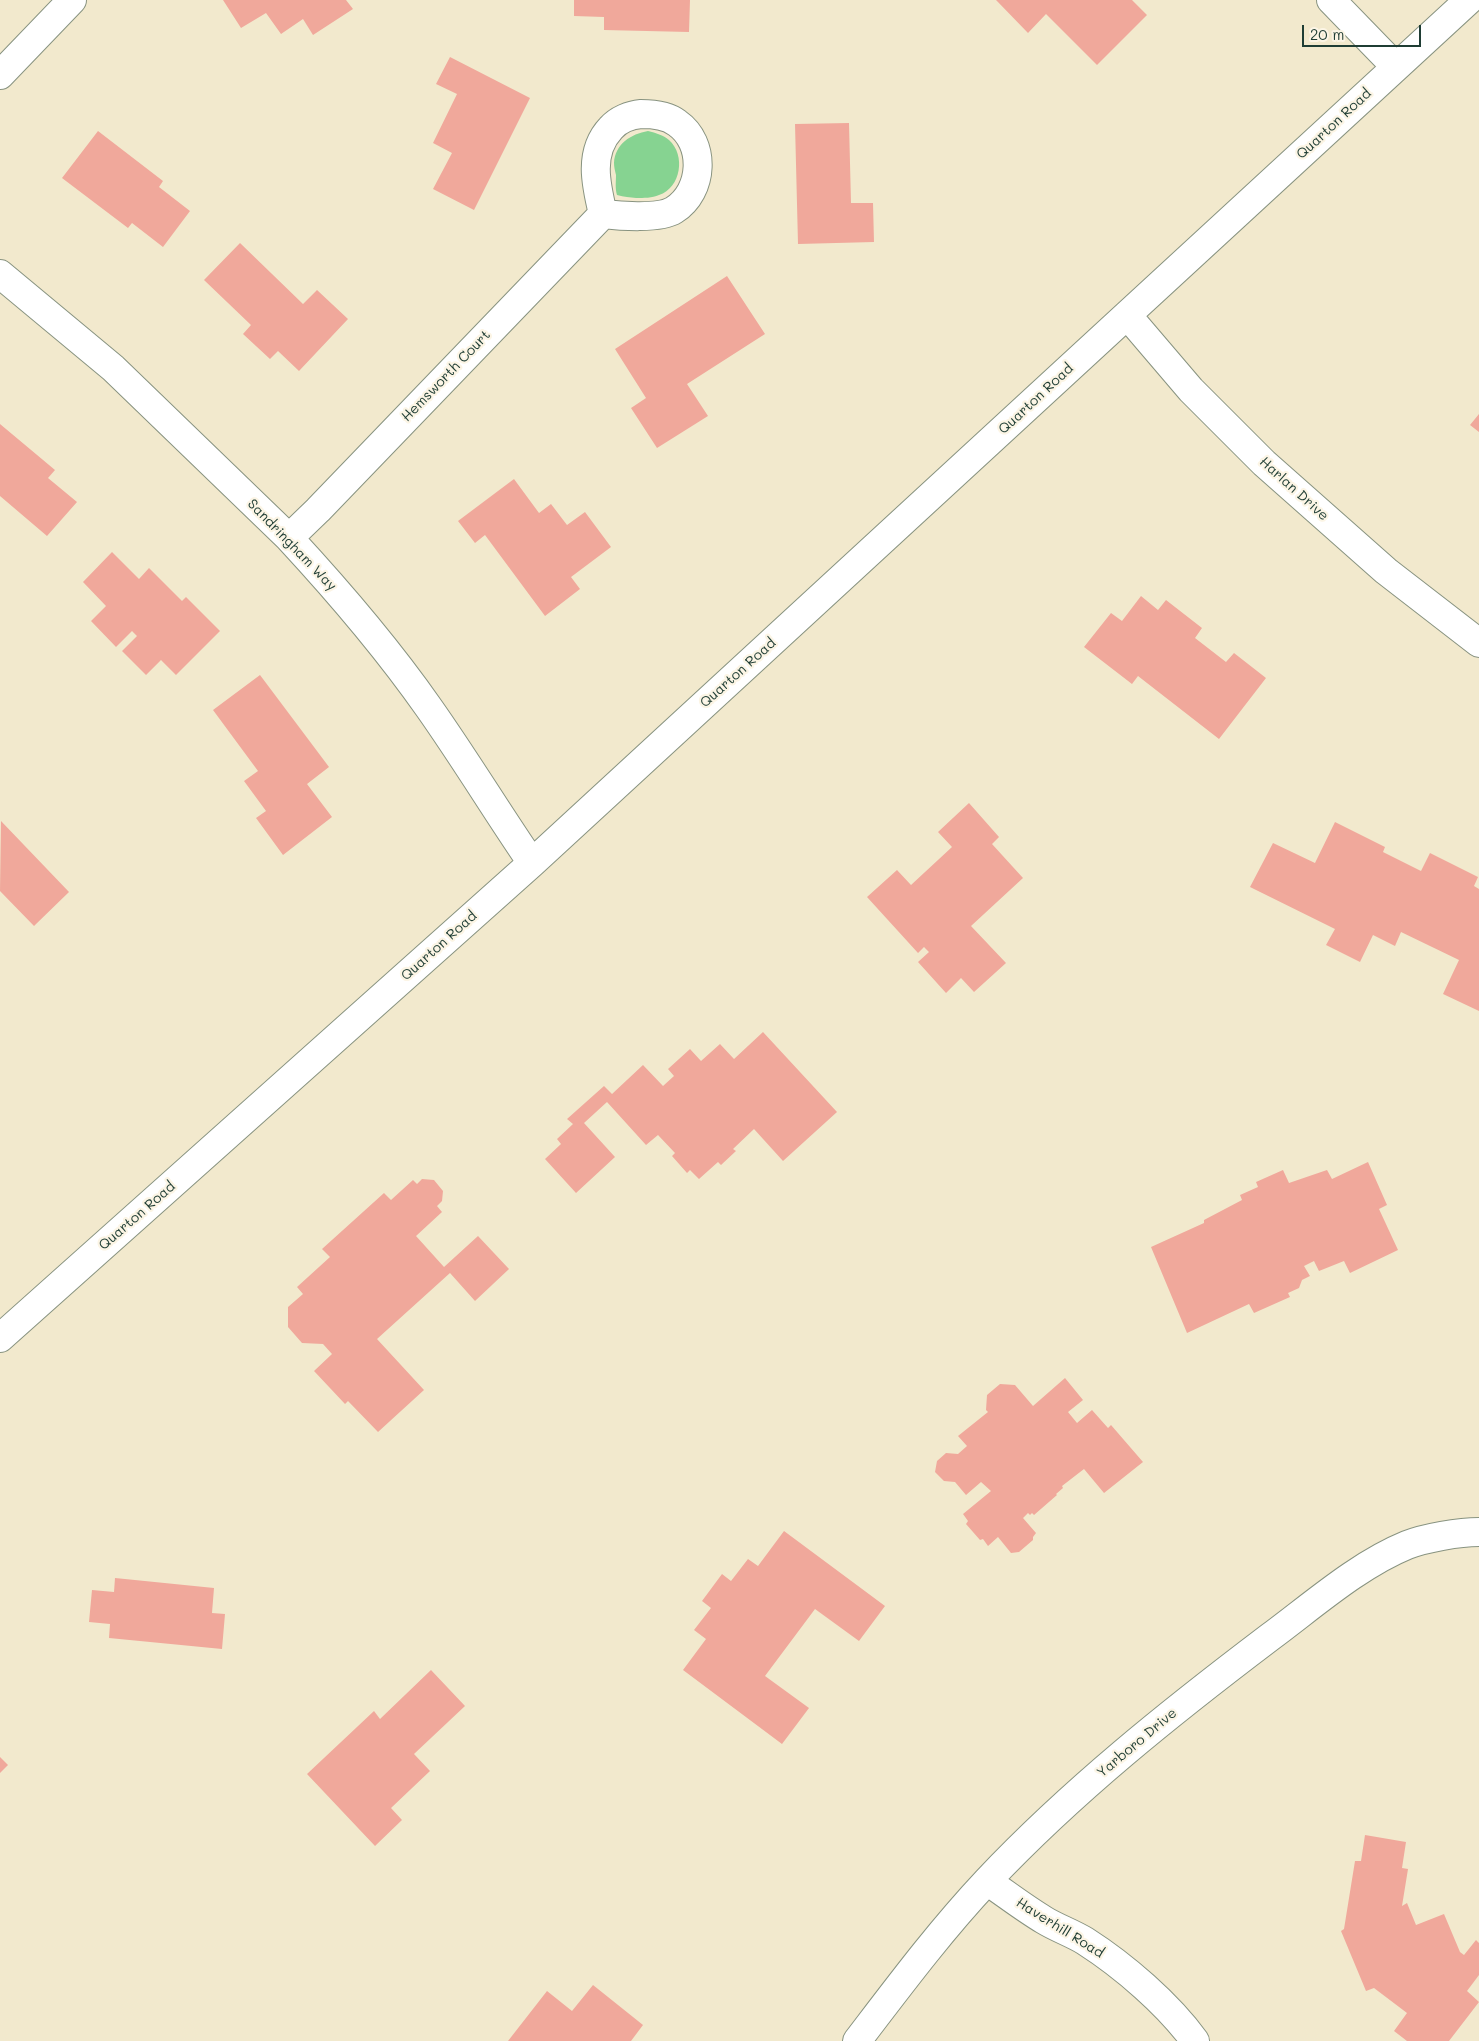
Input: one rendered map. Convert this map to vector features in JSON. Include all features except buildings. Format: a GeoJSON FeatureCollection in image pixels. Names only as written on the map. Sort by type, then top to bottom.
{"type":"FeatureCollection","features":[{"type":"Feature","properties":{"kind":"street"},"geometry":{"type":"LineString","coordinates":[[0,75],[72,0]]}},
{"type":"Feature","properties":{"kind":"street"},"geometry":{"type":"LineString","coordinates":[[1331,0],[1396,67]]}},
{"type":"Feature","properties":{"kind":"street","name":"Quarton Road"},"geometry":{"type":"LineString","coordinates":[[0,1338],[532,863],[1469,0]]}},
{"type":"Feature","properties":{"kind":"street","name":"Hemsworth Court"},"geometry":{"type":"LineString","coordinates":[[289,538],[603,214]]}},
{"type":"Feature","properties":{"kind":"street","name":"Sandringham Way"},"geometry":{"type":"LineString","coordinates":[[0,274],[113,368],[289,538],[374,634],[430,709],[532,863]]}},
{"type":"Feature","properties":{"kind":"street","name":"Harlan Drive"},"geometry":{"type":"LineString","coordinates":[[1127,315],[1191,390],[1264,463],[1386,571],[1479,643]]}},
{"type":"Feature","properties":{"kind":"street","name":"Yarboro Drive"},"geometry":{"type":"LineString","coordinates":[[858,2041],[925,1952],[987,1881],[1073,1798],[1157,1725],[1240,1659],[1361,1570],[1407,1545],[1463,1532],[1479,1532]]}},
{"type":"Feature","properties":{"kind":"street","name":"Haverhill Road"},"geometry":{"type":"LineString","coordinates":[[987,1881],[1044,1920],[1085,1941],[1118,1965],[1154,1996],[1195,2041]]}},
{"type":"Feature","properties":{"kind":"green space"},"geometry":{"type":"Polygon","coordinates":[[[648,131],[664,137],[674,146],[679,162],[676,178],[672,186],[656,196],[636,198],[617,195],[614,163],[617,150],[630,137],[648,131]]]}}]}
